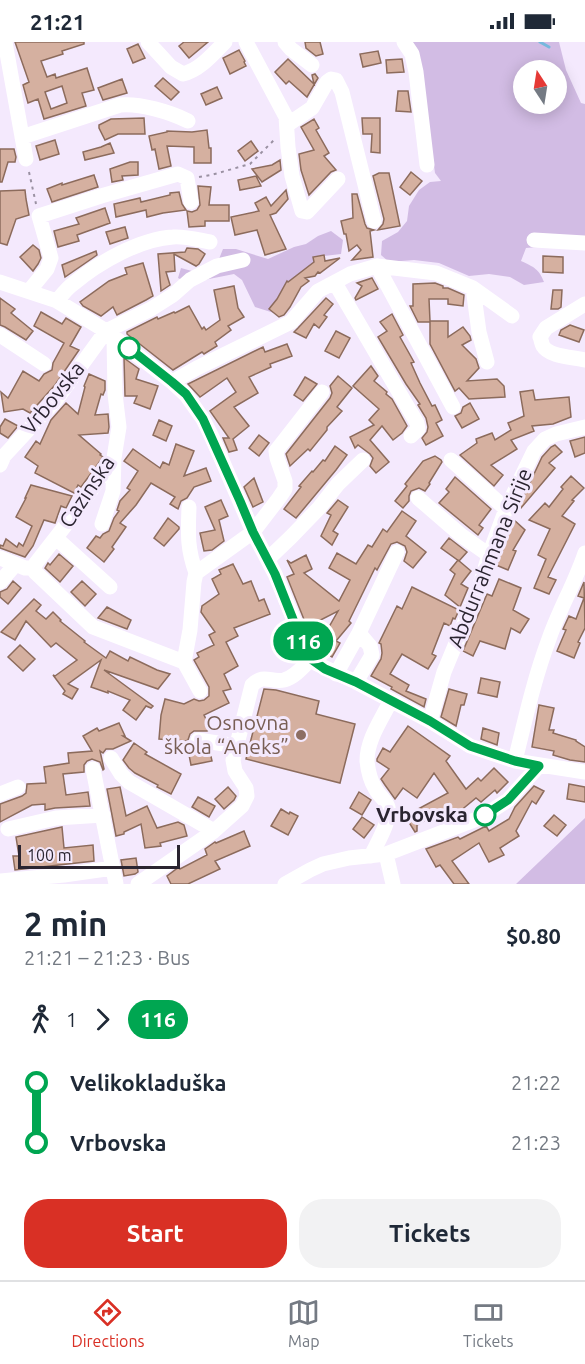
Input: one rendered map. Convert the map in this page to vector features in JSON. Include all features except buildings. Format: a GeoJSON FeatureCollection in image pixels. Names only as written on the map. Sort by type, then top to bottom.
{"type":"FeatureCollection","features":[{"type":"Feature","properties":{"kind":"street"},"geometry":{"type":"LineString","coordinates":[[5,42],[26,159]]}},
{"type":"Feature","properties":{"kind":"street"},"geometry":{"type":"LineString","coordinates":[[148,42],[171,67],[183,74],[198,68],[225,42]]}},
{"type":"Feature","properties":{"kind":"street"},"geometry":{"type":"LineString","coordinates":[[246,42],[286,117],[292,176],[302,211],[307,212],[338,179]]}},
{"type":"Feature","properties":{"kind":"street"},"geometry":{"type":"LineString","coordinates":[[285,42],[312,65]]}},
{"type":"Feature","properties":{"kind":"street"},"geometry":{"type":"LineString","coordinates":[[404,42],[412,54],[416,72],[427,165]]}},
{"type":"Feature","properties":{"kind":"street"},"geometry":{"type":"LineString","coordinates":[[287,125],[312,108],[327,82],[331,79],[336,80],[342,92],[374,221]]}},
{"type":"Feature","properties":{"kind":"street"},"geometry":{"type":"LineString","coordinates":[[22,137],[120,105],[166,112],[188,121]]}},
{"type":"Feature","properties":{"kind":"street"},"geometry":{"type":"LineString","coordinates":[[29,291],[47,269],[51,258],[39,216],[178,174],[187,178],[192,202]]}},
{"type":"Feature","properties":{"kind":"street"},"geometry":{"type":"LineString","coordinates":[[57,301],[72,285],[102,264],[156,239],[176,236],[210,242]]}},
{"type":"Feature","properties":{"kind":"street"},"geometry":{"type":"LineString","coordinates":[[534,240],[585,243]]}},
{"type":"Feature","properties":{"kind":"street","name":"Vrbovska"},"geometry":{"type":"LineString","coordinates":[[0,465],[4,456],[56,400],[110,334],[173,295],[190,280],[217,266],[243,260]]}},
{"type":"Feature","properties":{"kind":"street"},"geometry":{"type":"LineString","coordinates":[[172,382],[291,322],[318,291],[350,274],[377,266],[436,273],[473,288],[512,316]]}},
{"type":"Feature","properties":{"kind":"street"},"geometry":{"type":"LineString","coordinates":[[377,266],[453,407]]}},
{"type":"Feature","properties":{"kind":"street"},"geometry":{"type":"LineString","coordinates":[[334,283],[417,423],[418,429],[411,436]]}},
{"type":"Feature","properties":{"kind":"street"},"geometry":{"type":"LineString","coordinates":[[2,285],[57,301],[110,334],[186,394],[203,419],[253,532],[268,559],[311,659],[430,721],[470,746],[515,761],[581,774]]}},
{"type":"Feature","properties":{"kind":"street"},"geometry":{"type":"LineString","coordinates":[[473,288],[479,332],[487,362]]}},
{"type":"Feature","properties":{"kind":"street"},"geometry":{"type":"LineString","coordinates":[[585,304],[546,328],[540,337],[542,346],[548,352],[585,360]]}},
{"type":"Feature","properties":{"kind":"street","name":"Cazinska"},"geometry":{"type":"LineString","coordinates":[[34,568],[114,458],[119,427],[110,334]]}},
{"type":"Feature","properties":{"kind":"street"},"geometry":{"type":"LineString","coordinates":[[0,336],[44,364]]}},
{"type":"Feature","properties":{"kind":"street"},"geometry":{"type":"LineString","coordinates":[[196,573],[253,532],[279,498],[285,489],[285,481],[276,451],[321,392]]}},
{"type":"Feature","properties":{"kind":"street","name":"Abdurrahmana Sirije"},"geometry":{"type":"LineString","coordinates":[[430,721],[444,672],[480,585],[506,509],[534,451],[545,439],[585,427]]}},
{"type":"Feature","properties":{"kind":"street"},"geometry":{"type":"LineString","coordinates":[[102,524],[113,491],[114,458]]}},
{"type":"Feature","properties":{"kind":"street"},"geometry":{"type":"LineString","coordinates":[[268,559],[363,460]]}},
{"type":"Feature","properties":{"kind":"street"},"geometry":{"type":"LineString","coordinates":[[451,460],[506,509]]}},
{"type":"Feature","properties":{"kind":"street"},"geometry":{"type":"LineString","coordinates":[[418,498],[462,536],[489,555]]}},
{"type":"Feature","properties":{"kind":"street"},"geometry":{"type":"LineString","coordinates":[[189,507],[188,543],[196,573],[184,662],[200,692]]}},
{"type":"Feature","properties":{"kind":"street"},"geometry":{"type":"LineString","coordinates":[[56,538],[110,587]]}},
{"type":"Feature","properties":{"kind":"street"},"geometry":{"type":"LineString","coordinates":[[336,674],[359,633],[397,552]]}},
{"type":"Feature","properties":{"kind":"street"},"geometry":{"type":"LineString","coordinates":[[515,761],[531,696],[549,639],[585,553]]}},
{"type":"Feature","properties":{"kind":"street"},"geometry":{"type":"LineString","coordinates":[[0,558],[25,568],[34,568],[35,572],[93,627],[184,662]]}},
{"type":"Feature","properties":{"kind":"street"},"geometry":{"type":"LineString","coordinates":[[0,582],[15,565]]}},
{"type":"Feature","properties":{"kind":"street"},"geometry":{"type":"LineString","coordinates":[[356,682],[372,655],[370,646],[359,633]]}},
{"type":"Feature","properties":{"kind":"street"},"geometry":{"type":"LineString","coordinates":[[138,884],[214,831],[242,806],[247,796],[246,788],[233,760],[252,685],[264,678],[284,680],[311,659]]}},
{"type":"Feature","properties":{"kind":"street"},"geometry":{"type":"LineString","coordinates":[[391,700],[370,742],[367,759],[375,789],[388,808],[378,855],[393,884]]}},
{"type":"Feature","properties":{"kind":"street"},"geometry":{"type":"LineString","coordinates":[[198,740],[237,746]]}},
{"type":"Feature","properties":{"kind":"street"},"geometry":{"type":"LineString","coordinates":[[111,758],[129,782],[214,831]]}},
{"type":"Feature","properties":{"kind":"street"},"geometry":{"type":"LineString","coordinates":[[285,884],[323,864],[378,855],[482,817],[508,800],[539,766]]}},
{"type":"Feature","properties":{"kind":"street"},"geometry":{"type":"LineString","coordinates":[[93,770],[116,884]]}},
{"type":"Feature","properties":{"kind":"street"},"geometry":{"type":"LineString","coordinates":[[0,794],[18,788]]}},
{"type":"Feature","properties":{"kind":"street"},"geometry":{"type":"LineString","coordinates":[[8,829],[56,818],[103,815]]}},
{"type":"Feature","properties":{"kind":"street"},"geometry":{"type":"LineString","coordinates":[[0,881],[112,868]]}},
{"type":"Feature","properties":{"kind":"path"},"geometry":{"type":"LineString","coordinates":[[187,178],[210,175],[250,164],[287,125]]}},
{"type":"Feature","properties":{"kind":"path"},"geometry":{"type":"LineString","coordinates":[[26,159],[39,216]]}},
{"type":"Feature","properties":{"kind":"shaded area"},"geometry":{"type":"Polygon","coordinates":[[[410,42],[559,42],[564,60],[513,60],[513,114],[567,114],[567,72],[581,103],[585,104],[585,243],[526,248],[521,261],[535,269],[544,282],[524,285],[510,277],[489,274],[469,276],[439,263],[414,260],[389,262],[381,255],[382,241],[398,232],[407,221],[409,206],[419,190],[430,182],[441,181],[435,173],[419,57],[410,42]]]}},
{"type":"Feature","properties":{"kind":"shaded area"},"geometry":{"type":"Polygon","coordinates":[[[331,231],[343,240],[341,254],[324,256],[274,313],[255,307],[242,280],[234,274],[186,282],[178,278],[181,268],[199,273],[219,259],[223,249],[236,249],[268,259],[331,231]]]}},
{"type":"Feature","properties":{"kind":"shaded area"},"geometry":{"type":"Polygon","coordinates":[[[585,818],[585,884],[516,884],[585,818]]]}},
{"type":"Feature","properties":{"kind":"waterway"},"geometry":{"type":"LineString","coordinates":[[540,42],[549,47]]}},
{"type":"Feature","properties":{"kind":"bus line","name":"116"},"geometry":{"type":"LineString","coordinates":[[129,348],[186,394],[203,419],[253,532],[275,574],[311,659],[325,669],[356,682],[430,721],[470,746],[515,761],[539,766],[508,800],[485,815]]}},
{"type":"Feature","properties":{"kind":"place","name":"Osnovna škola “Aneks”"},"geometry":{"type":"Point","coordinates":[301,735]}},
{"type":"Feature","properties":{"kind":"place","name":"Vrbovska"},"geometry":{"type":"Point","coordinates":[485,815]}}]}
